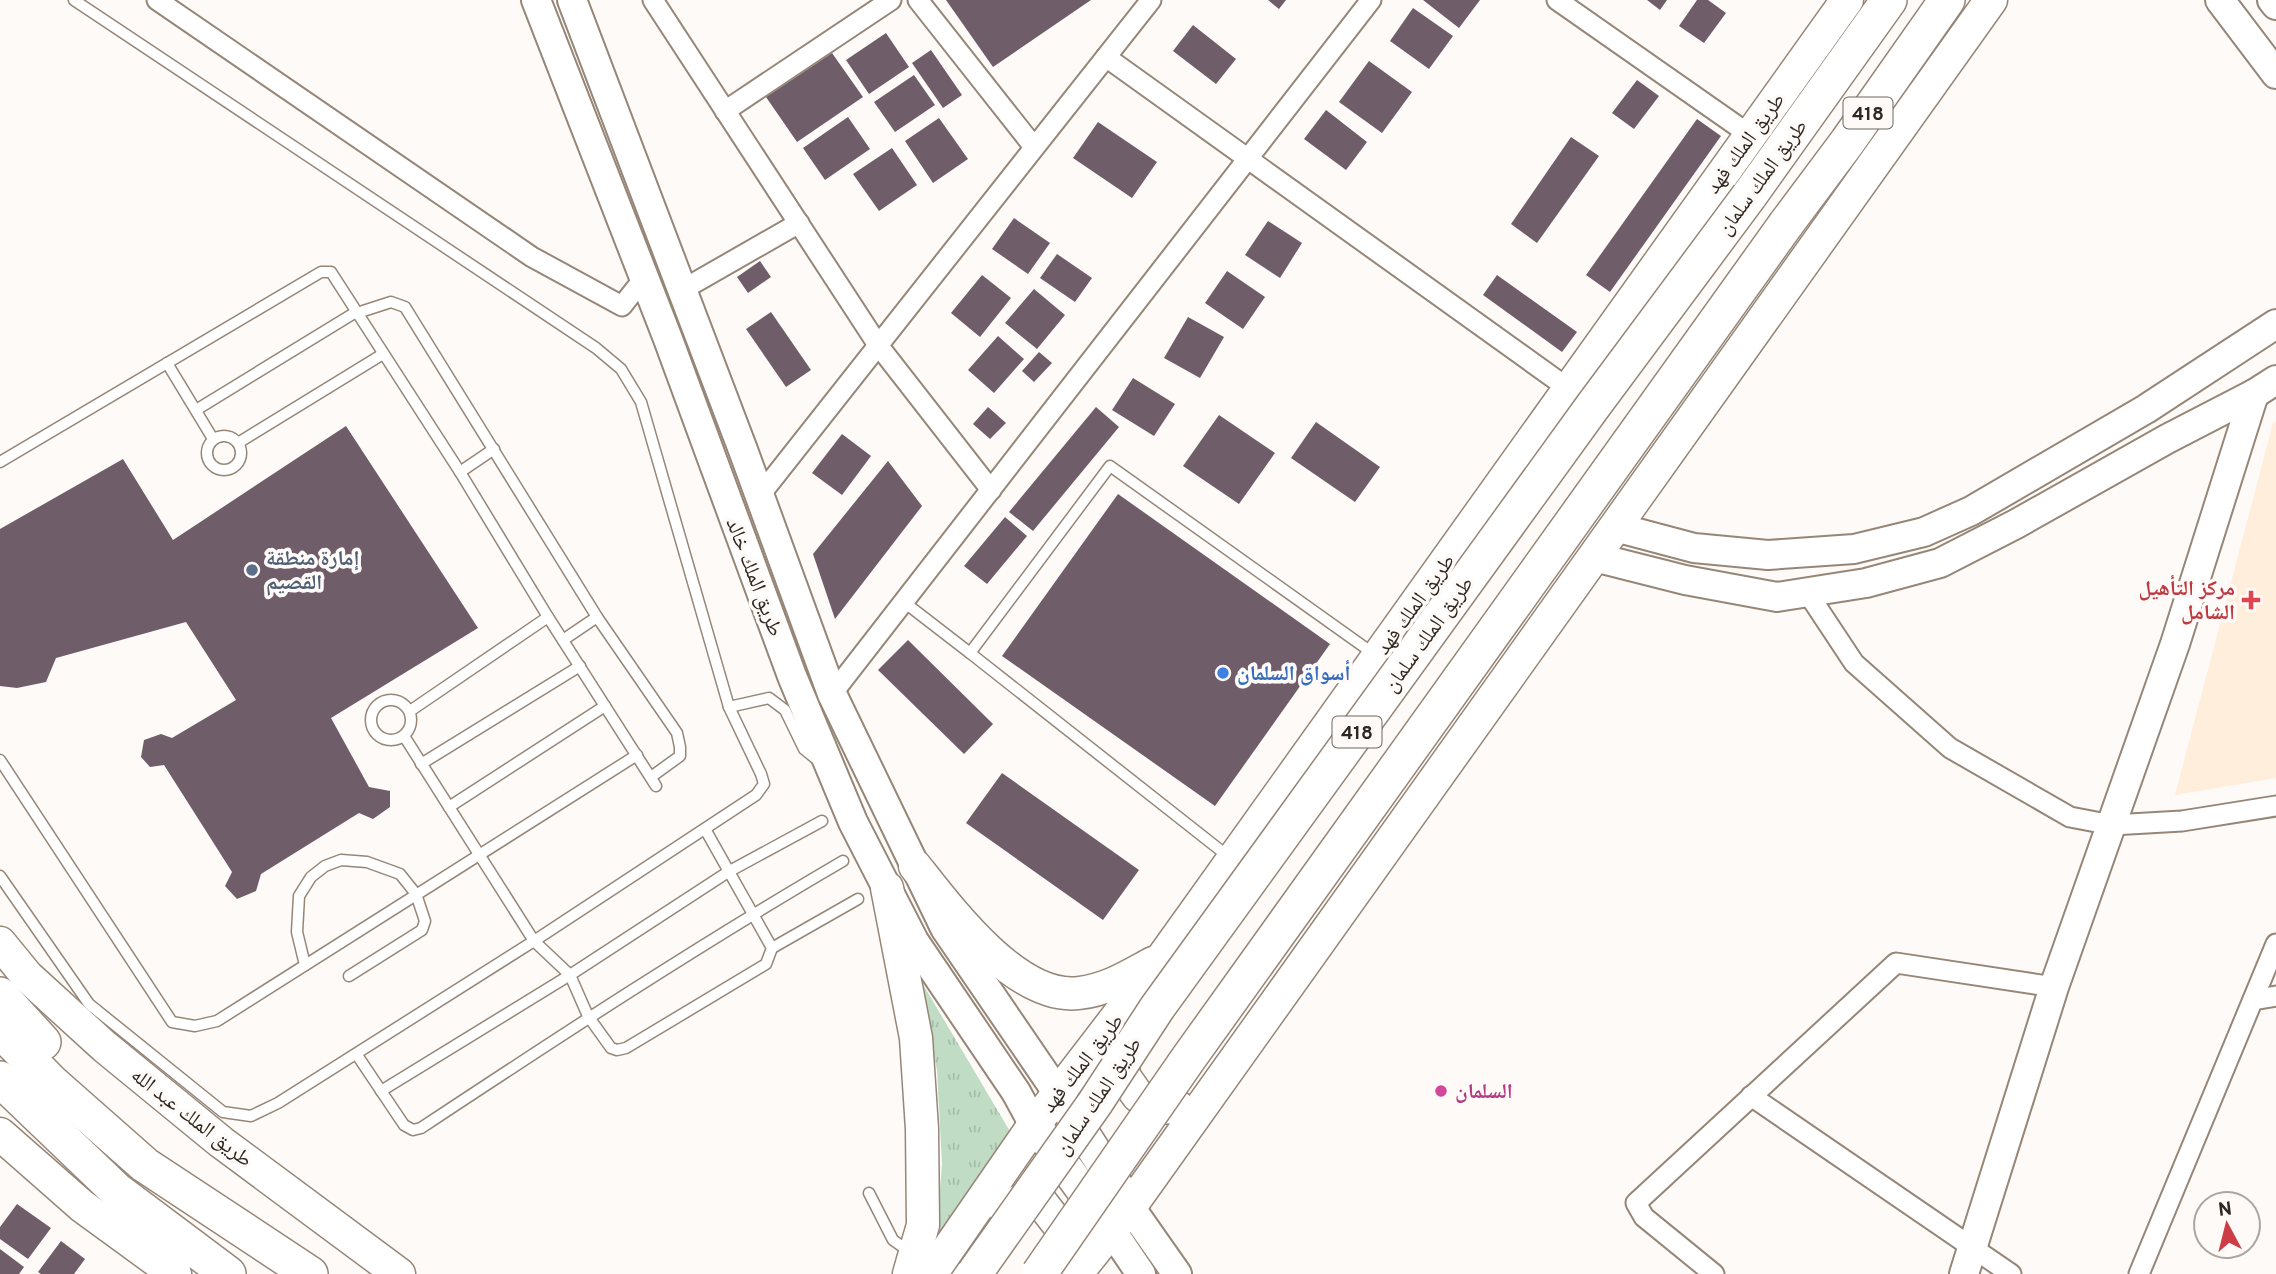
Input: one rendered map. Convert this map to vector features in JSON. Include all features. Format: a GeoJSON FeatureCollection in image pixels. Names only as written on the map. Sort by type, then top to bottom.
{"type":"FeatureCollection","features":[{"type":"Feature","properties":{"kind":"highway","name":"طريق الملك سلمان"},"geometry":{"type":"LineString","coordinates":[[974,1274],[1095,1103],[1173,986],[1889,0]]}},
{"type":"Feature","properties":{"kind":"highway","name":"418"},"geometry":{"type":"LineString","coordinates":[[1039,1274],[1204,1037],[1947,0]]}},
{"type":"Feature","properties":{"kind":"highway"},"geometry":{"type":"LineString","coordinates":[[0,995],[32,1031],[231,1220]]}},
{"type":"Feature","properties":{"kind":"highway"},"geometry":{"type":"LineString","coordinates":[[0,1030],[52,1083],[145,1165],[310,1274]]}},
{"type":"Feature","properties":{"kind":"highway"},"geometry":{"type":"LineString","coordinates":[[0,1079],[116,1190],[228,1274]]}},
{"type":"Feature","properties":{"kind":"highway"},"geometry":{"type":"LineString","coordinates":[[0,1112],[85,1187],[163,1243],[214,1274]]}},
{"type":"Feature","properties":{"kind":"main road","name":"طريق الملك خالد"},"geometry":{"type":"LineString","coordinates":[[536,0],[644,278],[768,614],[853,822],[914,941],[1016,1092],[1034,1125]]}},
{"type":"Feature","properties":{"kind":"main road","name":"طريق الملك خالد"},"geometry":{"type":"LineString","coordinates":[[572,0],[760,495],[832,694],[945,928],[1059,1095]]}},
{"type":"Feature","properties":{"kind":"main road","name":"طريق الملك فهد"},"geometry":{"type":"LineString","coordinates":[[924,1270],[1161,960],[1847,0]]}},
{"type":"Feature","properties":{"kind":"main road"},"geometry":{"type":"LineString","coordinates":[[1785,146],[1866,0]]}},
{"type":"Feature","properties":{"kind":"main road"},"geometry":{"type":"LineString","coordinates":[[1848,141],[1883,117],[1972,0]]}},
{"type":"Feature","properties":{"kind":"main road"},"geometry":{"type":"LineString","coordinates":[[1076,1274],[1121,1219],[1992,0]]}},
{"type":"Feature","properties":{"kind":"main road"},"geometry":{"type":"LineString","coordinates":[[2220,0],[2276,74]]}},
{"type":"Feature","properties":{"kind":"main road"},"geometry":{"type":"LineString","coordinates":[[2272,0],[2276,5]]}},
{"type":"Feature","properties":{"kind":"main road"},"geometry":{"type":"LineString","coordinates":[[1615,527],[1693,548],[1768,555],[1854,549],[1924,532],[1971,511],[2146,409],[2276,324]]}},
{"type":"Feature","properties":{"kind":"main road"},"geometry":{"type":"LineString","coordinates":[[1594,556],[1685,580],[1777,597],[1866,583],[1940,564],[2265,387]]}},
{"type":"Feature","properties":{"kind":"main road"},"geometry":{"type":"LineString","coordinates":[[1968,1261],[2054,987],[2265,387]]}},
{"type":"Feature","properties":{"kind":"main road"},"geometry":{"type":"LineString","coordinates":[[915,866],[957,919],[997,958],[1044,989],[1077,994],[1116,984],[1161,960]]}},
{"type":"Feature","properties":{"kind":"main road"},"geometry":{"type":"LineString","coordinates":[[887,888],[916,1038],[922,1129],[924,1270]]}},
{"type":"Feature","properties":{"kind":"main road","name":"طريق الملك عبد الله"},"geometry":{"type":"LineString","coordinates":[[0,943],[27,976],[115,1056],[221,1142],[400,1274]]}},
{"type":"Feature","properties":{"kind":"main road"},"geometry":{"type":"LineString","coordinates":[[1161,960],[1120,1038],[1124,1076],[1138,1096],[1155,1108],[1188,1107],[1254,1033]]}},
{"type":"Feature","properties":{"kind":"main road"},"geometry":{"type":"LineString","coordinates":[[1059,1095],[1121,1219],[1141,1274]]}},
{"type":"Feature","properties":{"kind":"main road"},"geometry":{"type":"LineString","coordinates":[[1034,1125],[1121,1219],[1177,1274]]}},
{"type":"Feature","properties":{"kind":"main road"},"geometry":{"type":"LineString","coordinates":[[0,1134],[82,1206],[175,1274]]}},
{"type":"Feature","properties":{"kind":"main road"},"geometry":{"type":"LineString","coordinates":[[924,1270],[990,1211],[1017,1202],[1041,1202],[1068,1237],[1060,1274]]}},
{"type":"Feature","properties":{"kind":"street"},"geometry":{"type":"LineString","coordinates":[[158,0],[532,257],[622,306],[644,278]]}},
{"type":"Feature","properties":{"kind":"street"},"geometry":{"type":"LineString","coordinates":[[653,0],[878,345],[991,490]]}},
{"type":"Feature","properties":{"kind":"street"},"geometry":{"type":"LineString","coordinates":[[725,111],[891,0]]}},
{"type":"Feature","properties":{"kind":"street"},"geometry":{"type":"LineString","coordinates":[[918,0],[1034,147]]}},
{"type":"Feature","properties":{"kind":"street"},"geometry":{"type":"LineString","coordinates":[[760,495],[1151,0]]}},
{"type":"Feature","properties":{"kind":"street"},"geometry":{"type":"LineString","coordinates":[[832,694],[1371,0]]}},
{"type":"Feature","properties":{"kind":"street"},"geometry":{"type":"LineString","coordinates":[[1557,0],[1750,135]]}},
{"type":"Feature","properties":{"kind":"street"},"geometry":{"type":"LineString","coordinates":[[1105,57],[1569,388]]}},
{"type":"Feature","properties":{"kind":"street"},"geometry":{"type":"LineString","coordinates":[[682,290],[799,223]]}},
{"type":"Feature","properties":{"kind":"street"},"geometry":{"type":"LineString","coordinates":[[1807,592],[1854,663],[1950,748],[2070,817],[2112,825],[2182,821],[2276,806]]}},
{"type":"Feature","properties":{"kind":"street"},"geometry":{"type":"LineString","coordinates":[[2139,1274],[2276,944]]}},
{"type":"Feature","properties":{"kind":"street"},"geometry":{"type":"LineString","coordinates":[[1714,1274],[1644,1217],[1636,1203],[1896,962],[2054,987]]}},
{"type":"Feature","properties":{"kind":"street"},"geometry":{"type":"LineString","coordinates":[[2253,1000],[2276,996]]}},
{"type":"Feature","properties":{"kind":"street"},"geometry":{"type":"LineString","coordinates":[[1751,1096],[1968,1261],[2011,1274]]}},
{"type":"Feature","properties":{"kind":"lane"},"geometry":{"type":"LineString","coordinates":[[0,876],[89,1004],[223,1112],[251,1116],[278,1103],[357,1055],[534,941],[756,795],[764,784],[729,707],[641,402],[621,369],[596,348],[74,0]]}},
{"type":"Feature","properties":{"kind":"lane"},"geometry":{"type":"LineString","coordinates":[[0,462],[321,272],[331,272],[357,313],[383,354],[460,472],[548,617],[654,782],[680,756],[677,733],[597,617],[405,307],[391,302],[357,313],[196,410]]}},
{"type":"Feature","properties":{"kind":"lane"},"geometry":{"type":"LineString","coordinates":[[238,443],[383,354]]}},
{"type":"Feature","properties":{"kind":"lane"},"geometry":{"type":"LineString","coordinates":[[167,363],[213,439]]}},
{"type":"Feature","properties":{"kind":"lane"},"geometry":{"type":"LineString","coordinates":[[222,436],[238,443],[240,461],[234,468],[225,471],[216,469],[209,463],[206,455],[213,439],[222,436]]}},
{"type":"Feature","properties":{"kind":"lane"},"geometry":{"type":"LineString","coordinates":[[460,472],[494,449]]}},
{"type":"Feature","properties":{"kind":"lane"},"geometry":{"type":"LineString","coordinates":[[970,653],[1110,466],[1378,656]]}},
{"type":"Feature","properties":{"kind":"lane"},"geometry":{"type":"LineString","coordinates":[[904,602],[1232,859]]}},
{"type":"Feature","properties":{"kind":"lane"},"geometry":{"type":"LineString","coordinates":[[410,711],[548,617]]}},
{"type":"Feature","properties":{"kind":"lane"},"geometry":{"type":"LineString","coordinates":[[563,640],[597,617]]}},
{"type":"Feature","properties":{"kind":"lane"},"geometry":{"type":"LineString","coordinates":[[421,764],[580,666]]}},
{"type":"Feature","properties":{"kind":"lane"},"geometry":{"type":"LineString","coordinates":[[729,707],[769,698],[785,710],[804,749],[813,758],[830,767]]}},
{"type":"Feature","properties":{"kind":"lane"},"geometry":{"type":"LineString","coordinates":[[387,699],[396,700],[410,711],[410,729],[404,736],[386,740],[377,736],[370,719],[372,710],[378,704],[387,699]]}},
{"type":"Feature","properties":{"kind":"lane"},"geometry":{"type":"LineString","coordinates":[[449,807],[605,706]]}},
{"type":"Feature","properties":{"kind":"lane"},"geometry":{"type":"LineString","coordinates":[[404,736],[534,941],[570,975],[588,1016],[611,1048],[626,1048],[766,964],[772,948],[858,899]]}},
{"type":"Feature","properties":{"kind":"lane"},"geometry":{"type":"LineString","coordinates":[[0,760],[172,1022],[195,1026],[218,1021],[637,755]]}},
{"type":"Feature","properties":{"kind":"lane"},"geometry":{"type":"LineString","coordinates":[[381,1091],[570,975],[728,872],[822,821]]}},
{"type":"Feature","properties":{"kind":"lane"},"geometry":{"type":"LineString","coordinates":[[705,829],[772,948]]}},
{"type":"Feature","properties":{"kind":"lane"},"geometry":{"type":"LineString","coordinates":[[305,965],[297,932],[299,896],[311,877],[325,866],[341,860],[366,862],[400,874],[416,894],[425,920],[422,930],[349,976]]}},
{"type":"Feature","properties":{"kind":"lane"},"geometry":{"type":"LineString","coordinates":[[357,1055],[404,1125],[413,1129],[421,1128],[588,1016],[843,861]]}},
{"type":"Feature","properties":{"kind":"lane"},"geometry":{"type":"LineString","coordinates":[[869,1194],[893,1240],[924,1270]]}},
{"type":"Feature","properties":{"kind":"shaded area","name":"مركز التأهيل الشامل"},"geometry":{"type":"Polygon","coordinates":[[[2276,422],[2276,778],[2175,795],[2273,423],[2276,422]]]}},
{"type":"Feature","properties":{"kind":"green space"},"geometry":{"type":"Polygon","coordinates":[[[918,976],[1011,1133],[936,1241],[942,1164],[937,1070],[918,976]]]}},
{"type":"Feature","properties":{"kind":"building"},"geometry":{"type":"Polygon","coordinates":[[[946,0],[1091,0],[993,67],[946,0]]]}},
{"type":"Feature","properties":{"kind":"building"},"geometry":{"type":"Polygon","coordinates":[[[1268,0],[1286,0],[1279,9],[1268,0]]]}},
{"type":"Feature","properties":{"kind":"building"},"geometry":{"type":"Polygon","coordinates":[[[1423,0],[1480,0],[1459,28],[1423,0]]]}},
{"type":"Feature","properties":{"kind":"building"},"geometry":{"type":"Polygon","coordinates":[[[1647,0],[1667,0],[1660,10],[1647,0]]]}},
{"type":"Feature","properties":{"kind":"building"},"geometry":{"type":"Polygon","coordinates":[[[1697,0],[1708,0],[1726,13],[1704,43],[1679,26],[1697,0]]]}},
{"type":"Feature","properties":{"kind":"building"},"geometry":{"type":"Polygon","coordinates":[[[1413,8],[1453,36],[1429,69],[1390,41],[1413,8]]]}},
{"type":"Feature","properties":{"kind":"building"},"geometry":{"type":"Polygon","coordinates":[[[1193,25],[1236,59],[1216,84],[1173,51],[1193,25]]]}},
{"type":"Feature","properties":{"kind":"building"},"geometry":{"type":"Polygon","coordinates":[[[886,33],[909,67],[869,94],[846,60],[886,33]]]}},
{"type":"Feature","properties":{"kind":"building"},"geometry":{"type":"Polygon","coordinates":[[[931,50],[962,95],[943,108],[912,63],[931,50]]]}},
{"type":"Feature","properties":{"kind":"building"},"geometry":{"type":"Polygon","coordinates":[[[832,53],[863,97],[797,142],[766,97],[832,53]]]}},
{"type":"Feature","properties":{"kind":"building"},"geometry":{"type":"Polygon","coordinates":[[[1369,61],[1412,92],[1382,133],[1339,102],[1369,61]]]}},
{"type":"Feature","properties":{"kind":"building"},"geometry":{"type":"Polygon","coordinates":[[[914,75],[935,105],[895,132],[874,102],[914,75]]]}},
{"type":"Feature","properties":{"kind":"building"},"geometry":{"type":"Polygon","coordinates":[[[1637,80],[1659,96],[1634,129],[1612,113],[1637,80]]]}},
{"type":"Feature","properties":{"kind":"building"},"geometry":{"type":"Polygon","coordinates":[[[1326,110],[1367,142],[1346,170],[1304,139],[1326,110]]]}},
{"type":"Feature","properties":{"kind":"building"},"geometry":{"type":"Polygon","coordinates":[[[848,117],[870,149],[825,180],[803,148],[848,117]]]}},
{"type":"Feature","properties":{"kind":"building"},"geometry":{"type":"Polygon","coordinates":[[[939,118],[968,159],[933,183],[905,141],[939,118]]]}},
{"type":"Feature","properties":{"kind":"building"},"geometry":{"type":"Polygon","coordinates":[[[1697,119],[1721,136],[1610,292],[1586,275],[1697,119]]]}},
{"type":"Feature","properties":{"kind":"building"},"geometry":{"type":"Polygon","coordinates":[[[1098,122],[1157,162],[1132,198],[1073,158],[1098,122]]]}},
{"type":"Feature","properties":{"kind":"building"},"geometry":{"type":"Polygon","coordinates":[[[1571,137],[1599,156],[1537,243],[1511,224],[1571,137]]]}},
{"type":"Feature","properties":{"kind":"building"},"geometry":{"type":"Polygon","coordinates":[[[892,148],[917,185],[879,211],[853,174],[892,148]]]}},
{"type":"Feature","properties":{"kind":"building"},"geometry":{"type":"Polygon","coordinates":[[[1014,218],[1050,243],[1028,274],[992,249],[1014,218]]]}},
{"type":"Feature","properties":{"kind":"building"},"geometry":{"type":"Polygon","coordinates":[[[1268,221],[1302,243],[1280,278],[1245,255],[1268,221]]]}},
{"type":"Feature","properties":{"kind":"building"},"geometry":{"type":"Polygon","coordinates":[[[1057,254],[1092,278],[1075,302],[1040,278],[1057,254]]]}},
{"type":"Feature","properties":{"kind":"building"},"geometry":{"type":"Polygon","coordinates":[[[760,261],[771,277],[748,293],[737,277],[760,261]]]}},
{"type":"Feature","properties":{"kind":"building"},"geometry":{"type":"Polygon","coordinates":[[[1227,271],[1265,297],[1243,329],[1205,303],[1227,271]]]}},
{"type":"Feature","properties":{"kind":"building"},"geometry":{"type":"Polygon","coordinates":[[[982,275],[1011,298],[980,337],[951,313],[982,275]]]}},
{"type":"Feature","properties":{"kind":"building"},"geometry":{"type":"Polygon","coordinates":[[[1497,275],[1577,332],[1562,352],[1483,295],[1497,275]]]}},
{"type":"Feature","properties":{"kind":"building"},"geometry":{"type":"Polygon","coordinates":[[[1034,289],[1065,315],[1037,349],[1005,323],[1034,289]]]}},
{"type":"Feature","properties":{"kind":"building"},"geometry":{"type":"Polygon","coordinates":[[[771,312],[811,370],[786,387],[746,329],[771,312]]]}},
{"type":"Feature","properties":{"kind":"building"},"geometry":{"type":"Polygon","coordinates":[[[1188,317],[1224,337],[1200,378],[1164,358],[1188,317]]]}},
{"type":"Feature","properties":{"kind":"building"},"geometry":{"type":"Polygon","coordinates":[[[998,336],[1024,359],[994,393],[968,370],[998,336]]]}},
{"type":"Feature","properties":{"kind":"building"},"geometry":{"type":"Polygon","coordinates":[[[1039,352],[1052,363],[1034,382],[1022,371],[1039,352]]]}},
{"type":"Feature","properties":{"kind":"building"},"geometry":{"type":"Polygon","coordinates":[[[1133,378],[1175,404],[1154,436],[1112,410],[1133,378]]]}},
{"type":"Feature","properties":{"kind":"building"},"geometry":{"type":"Polygon","coordinates":[[[988,407],[1006,423],[990,439],[973,424],[988,407]]]}},
{"type":"Feature","properties":{"kind":"building"},"geometry":{"type":"Polygon","coordinates":[[[1096,407],[1119,427],[1033,531],[1009,512],[1096,407]]]}},
{"type":"Feature","properties":{"kind":"building"},"geometry":{"type":"Polygon","coordinates":[[[1219,415],[1275,453],[1239,504],[1183,466],[1219,415]]]}},
{"type":"Feature","properties":{"kind":"building"},"geometry":{"type":"Polygon","coordinates":[[[1316,422],[1380,467],[1355,502],[1291,458],[1316,422]]]}},
{"type":"Feature","properties":{"kind":"building"},"geometry":{"type":"Polygon","coordinates":[[[346,426],[478,628],[331,718],[369,787],[390,791],[390,807],[373,819],[359,813],[261,874],[256,891],[237,899],[225,886],[232,872],[164,765],[150,767],[141,757],[144,740],[161,734],[172,738],[236,700],[186,622],[56,658],[46,682],[17,688],[0,686],[0,529],[123,459],[173,540],[346,426]]]}},
{"type":"Feature","properties":{"kind":"building"},"geometry":{"type":"Polygon","coordinates":[[[842,434],[871,456],[842,495],[812,473],[842,434]]]}},
{"type":"Feature","properties":{"kind":"building"},"geometry":{"type":"Polygon","coordinates":[[[888,461],[922,506],[835,619],[813,554],[888,461]]]}},
{"type":"Feature","properties":{"kind":"building"},"geometry":{"type":"Polygon","coordinates":[[[1118,494],[1330,644],[1215,806],[1002,656],[1118,494]]]}},
{"type":"Feature","properties":{"kind":"building"},"geometry":{"type":"Polygon","coordinates":[[[1005,517],[1027,536],[987,584],[964,566],[1005,517]]]}},
{"type":"Feature","properties":{"kind":"building"},"geometry":{"type":"Polygon","coordinates":[[[908,640],[993,724],[964,754],[878,670],[908,640]]]}},
{"type":"Feature","properties":{"kind":"building"},"geometry":{"type":"Polygon","coordinates":[[[1002,773],[1139,870],[1103,920],[966,823],[1002,773]]]}},
{"type":"Feature","properties":{"kind":"building"},"geometry":{"type":"Polygon","coordinates":[[[17,1204],[51,1228],[28,1259],[0,1239],[0,1227],[17,1204]]]}},
{"type":"Feature","properties":{"kind":"building"},"geometry":{"type":"Polygon","coordinates":[[[61,1241],[85,1259],[74,1274],[38,1272],[61,1241]]]}},
{"type":"Feature","properties":{"kind":"building"},"geometry":{"type":"Polygon","coordinates":[[[0,1249],[24,1267],[19,1274],[0,1274],[0,1249]]]}},
{"type":"Feature","properties":{"kind":"place","name":"إمارة منطقة القصيم"},"geometry":{"type":"Point","coordinates":[252,570]}},
{"type":"Feature","properties":{"kind":"place","name":"مركز التأهيل الشامل"},"geometry":{"type":"Point","coordinates":[2251,600]}},
{"type":"Feature","properties":{"kind":"place","name":"أسواق السلمان"},"geometry":{"type":"Point","coordinates":[1223,673]}},
{"type":"Feature","properties":{"kind":"place","name":"السلمان"},"geometry":{"type":"Point","coordinates":[1441,1091]}}]}
